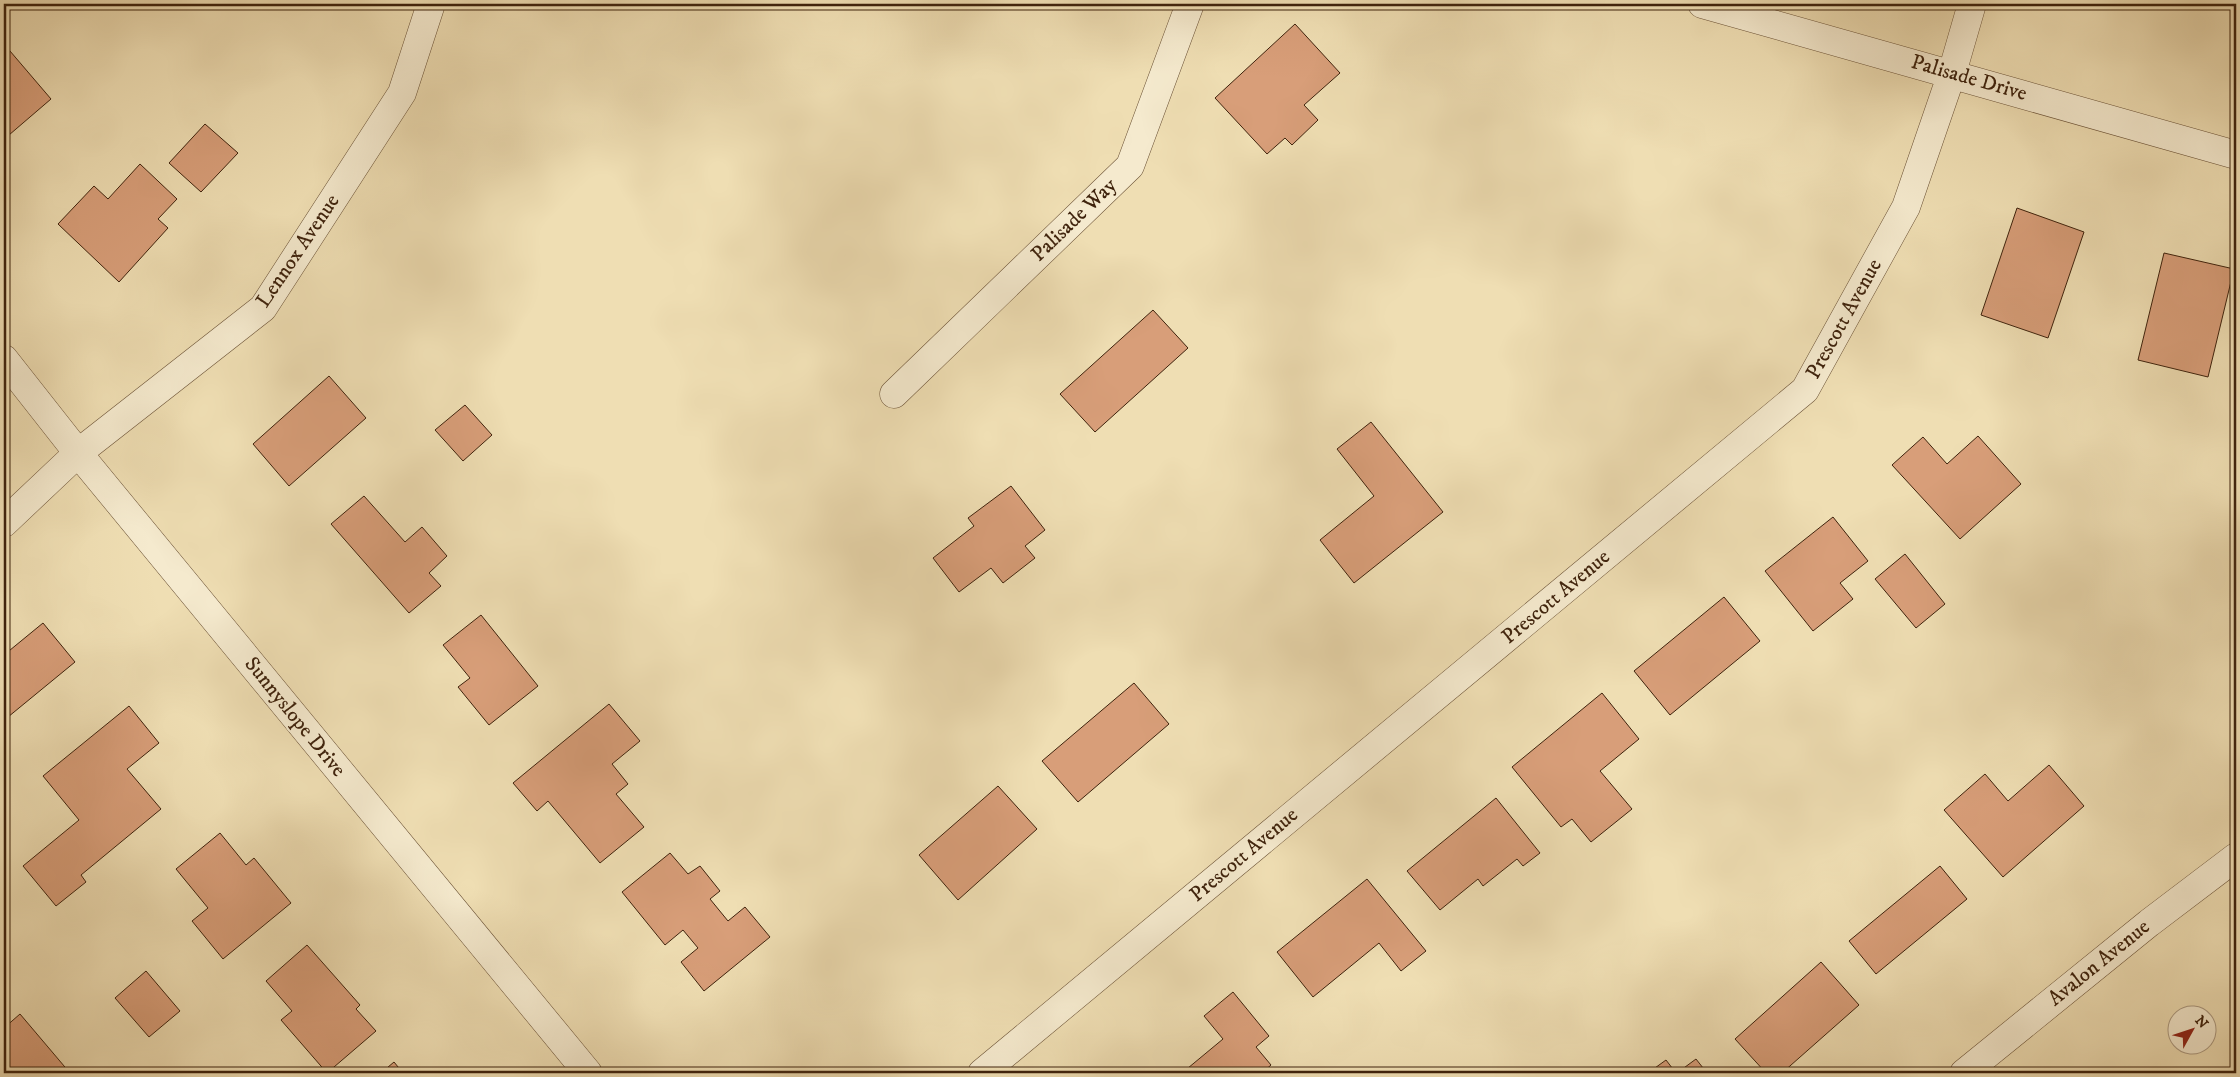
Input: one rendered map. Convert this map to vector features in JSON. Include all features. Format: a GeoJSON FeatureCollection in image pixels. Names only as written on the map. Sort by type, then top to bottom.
{"type":"FeatureCollection","features":[{"type":"Feature","properties":{"kind":"street","name":"Lennox Avenue"},"geometry":{"type":"LineString","coordinates":[[4,523],[78,453],[263,308],[402,93],[432,4]]}},
{"type":"Feature","properties":{"kind":"street","name":"Palisade Way"},"geometry":{"type":"LineString","coordinates":[[894,394],[1130,166],[1190,4]]}},
{"type":"Feature","properties":{"kind":"street","name":"Palisade Drive"},"geometry":{"type":"LineString","coordinates":[[1702,4],[1952,73],[2236,155]]}},
{"type":"Feature","properties":{"kind":"street","name":"Prescott Avenue"},"geometry":{"type":"LineString","coordinates":[[982,1073],[1805,390],[1906,207],[1952,73],[1972,4]]}},
{"type":"Feature","properties":{"kind":"street","name":"Sunnyslope Drive"},"geometry":{"type":"LineString","coordinates":[[4,359],[78,453],[588,1073]]}},
{"type":"Feature","properties":{"kind":"street","name":"Avalon Avenue"},"geometry":{"type":"LineString","coordinates":[[1964,1073],[2149,923],[2236,857]]}},
{"type":"Feature","properties":{"kind":"building"},"geometry":{"type":"Polygon","coordinates":[[[1295,24],[1340,73],[1304,105],[1318,120],[1292,145],[1285,138],[1267,154],[1215,98],[1295,24]]]}},
{"type":"Feature","properties":{"kind":"building"},"geometry":{"type":"Polygon","coordinates":[[[4,44],[51,99],[9,135],[4,129],[4,44]]]}},
{"type":"Feature","properties":{"kind":"building"},"geometry":{"type":"Polygon","coordinates":[[[205,124],[238,153],[201,192],[169,163],[205,124]]]}},
{"type":"Feature","properties":{"kind":"building"},"geometry":{"type":"Polygon","coordinates":[[[140,164],[177,199],[158,219],[168,228],[119,282],[58,224],[94,186],[108,199],[140,164]]]}},
{"type":"Feature","properties":{"kind":"building"},"geometry":{"type":"Polygon","coordinates":[[[2017,208],[2084,232],[2048,338],[1981,315],[2017,208]]]}},
{"type":"Feature","properties":{"kind":"building"},"geometry":{"type":"Polygon","coordinates":[[[2164,253],[2234,269],[2208,377],[2138,360],[2164,253]]]}},
{"type":"Feature","properties":{"kind":"building"},"geometry":{"type":"Polygon","coordinates":[[[1153,310],[1188,348],[1095,432],[1060,394],[1153,310]]]}},
{"type":"Feature","properties":{"kind":"building"},"geometry":{"type":"Polygon","coordinates":[[[329,376],[366,418],[289,486],[253,444],[329,376]]]}},
{"type":"Feature","properties":{"kind":"building"},"geometry":{"type":"Polygon","coordinates":[[[465,405],[492,435],[463,461],[435,430],[465,405]]]}},
{"type":"Feature","properties":{"kind":"building"},"geometry":{"type":"Polygon","coordinates":[[[1371,422],[1443,512],[1354,583],[1320,540],[1374,496],[1337,449],[1371,422]]]}},
{"type":"Feature","properties":{"kind":"building"},"geometry":{"type":"Polygon","coordinates":[[[1978,436],[2021,484],[1960,539],[1892,465],[1923,437],[1947,464],[1978,436]]]}},
{"type":"Feature","properties":{"kind":"building"},"geometry":{"type":"Polygon","coordinates":[[[1011,486],[1045,530],[1025,546],[1035,558],[1003,583],[991,568],[959,592],[933,558],[974,526],[968,518],[1011,486]]]}},
{"type":"Feature","properties":{"kind":"building"},"geometry":{"type":"Polygon","coordinates":[[[364,496],[405,542],[422,527],[447,556],[429,573],[441,586],[409,613],[331,524],[364,496]]]}},
{"type":"Feature","properties":{"kind":"building"},"geometry":{"type":"Polygon","coordinates":[[[1833,517],[1868,561],[1840,583],[1853,599],[1813,631],[1765,571],[1833,517]]]}},
{"type":"Feature","properties":{"kind":"building"},"geometry":{"type":"Polygon","coordinates":[[[1905,554],[1945,604],[1916,628],[1875,579],[1905,554]]]}},
{"type":"Feature","properties":{"kind":"building"},"geometry":{"type":"Polygon","coordinates":[[[1724,597],[1760,641],[1670,715],[1634,671],[1724,597]]]}},
{"type":"Feature","properties":{"kind":"building"},"geometry":{"type":"Polygon","coordinates":[[[481,615],[538,686],[489,725],[458,687],[470,678],[443,645],[481,615]]]}},
{"type":"Feature","properties":{"kind":"building"},"geometry":{"type":"Polygon","coordinates":[[[43,623],[75,662],[8,717],[4,714],[4,655],[43,623]]]}},
{"type":"Feature","properties":{"kind":"building"},"geometry":{"type":"Polygon","coordinates":[[[1134,683],[1169,724],[1078,802],[1042,761],[1134,683]]]}},
{"type":"Feature","properties":{"kind":"building"},"geometry":{"type":"Polygon","coordinates":[[[1602,693],[1639,739],[1600,771],[1632,809],[1591,842],[1572,819],[1561,827],[1512,767],[1602,693]]]}},
{"type":"Feature","properties":{"kind":"building"},"geometry":{"type":"Polygon","coordinates":[[[609,704],[640,741],[612,764],[628,784],[616,794],[644,827],[600,863],[548,801],[537,811],[513,783],[609,704]]]}},
{"type":"Feature","properties":{"kind":"building"},"geometry":{"type":"Polygon","coordinates":[[[129,706],[159,743],[127,769],[161,809],[81,875],[86,882],[56,906],[23,866],[79,820],[43,776],[129,706]]]}},
{"type":"Feature","properties":{"kind":"building"},"geometry":{"type":"Polygon","coordinates":[[[2049,765],[2084,806],[2003,877],[1944,810],[1985,774],[2008,801],[2049,765]]]}},
{"type":"Feature","properties":{"kind":"building"},"geometry":{"type":"Polygon","coordinates":[[[998,786],[1037,829],[958,900],[919,855],[998,786]]]}},
{"type":"Feature","properties":{"kind":"building"},"geometry":{"type":"Polygon","coordinates":[[[1496,798],[1540,853],[1523,866],[1517,859],[1483,886],[1478,879],[1440,910],[1407,871],[1496,798]]]}},
{"type":"Feature","properties":{"kind":"building"},"geometry":{"type":"Polygon","coordinates":[[[220,833],[246,865],[254,858],[291,903],[223,959],[192,921],[208,908],[176,869],[220,833]]]}},
{"type":"Feature","properties":{"kind":"building"},"geometry":{"type":"Polygon","coordinates":[[[670,853],[688,874],[700,866],[720,891],[710,899],[728,921],[745,907],[770,937],[704,991],[681,962],[698,948],[683,930],[665,945],[622,892],[670,853]]]}},
{"type":"Feature","properties":{"kind":"building"},"geometry":{"type":"Polygon","coordinates":[[[1940,866],[1967,899],[1876,974],[1849,941],[1940,866]]]}},
{"type":"Feature","properties":{"kind":"building"},"geometry":{"type":"Polygon","coordinates":[[[1367,879],[1426,951],[1401,971],[1379,943],[1313,997],[1277,952],[1367,879]]]}},
{"type":"Feature","properties":{"kind":"building"},"geometry":{"type":"Polygon","coordinates":[[[307,945],[360,1005],[356,1009],[376,1031],[327,1073],[281,1020],[292,1011],[266,981],[307,945]]]}},
{"type":"Feature","properties":{"kind":"building"},"geometry":{"type":"Polygon","coordinates":[[[1821,962],[1859,1005],[1782,1073],[1766,1073],[1735,1039],[1821,962]]]}},
{"type":"Feature","properties":{"kind":"building"},"geometry":{"type":"Polygon","coordinates":[[[146,971],[180,1011],[149,1037],[115,998],[146,971]]]}},
{"type":"Feature","properties":{"kind":"building"},"geometry":{"type":"Polygon","coordinates":[[[1233,992],[1269,1036],[1256,1047],[1271,1065],[1262,1073],[1182,1073],[1223,1039],[1204,1016],[1233,992]]]}},
{"type":"Feature","properties":{"kind":"building"},"geometry":{"type":"Polygon","coordinates":[[[20,1014],[70,1073],[4,1073],[4,1028],[20,1014]]]}},
{"type":"Feature","properties":{"kind":"building"},"geometry":{"type":"Polygon","coordinates":[[[1696,1059],[1707,1073],[1677,1073],[1696,1059]]]}},
{"type":"Feature","properties":{"kind":"building"},"geometry":{"type":"Polygon","coordinates":[[[1666,1060],[1676,1073],[1648,1073],[1666,1060]]]}},
{"type":"Feature","properties":{"kind":"building"},"geometry":{"type":"Polygon","coordinates":[[[394,1062],[403,1073],[381,1073],[394,1062]]]}}]}
